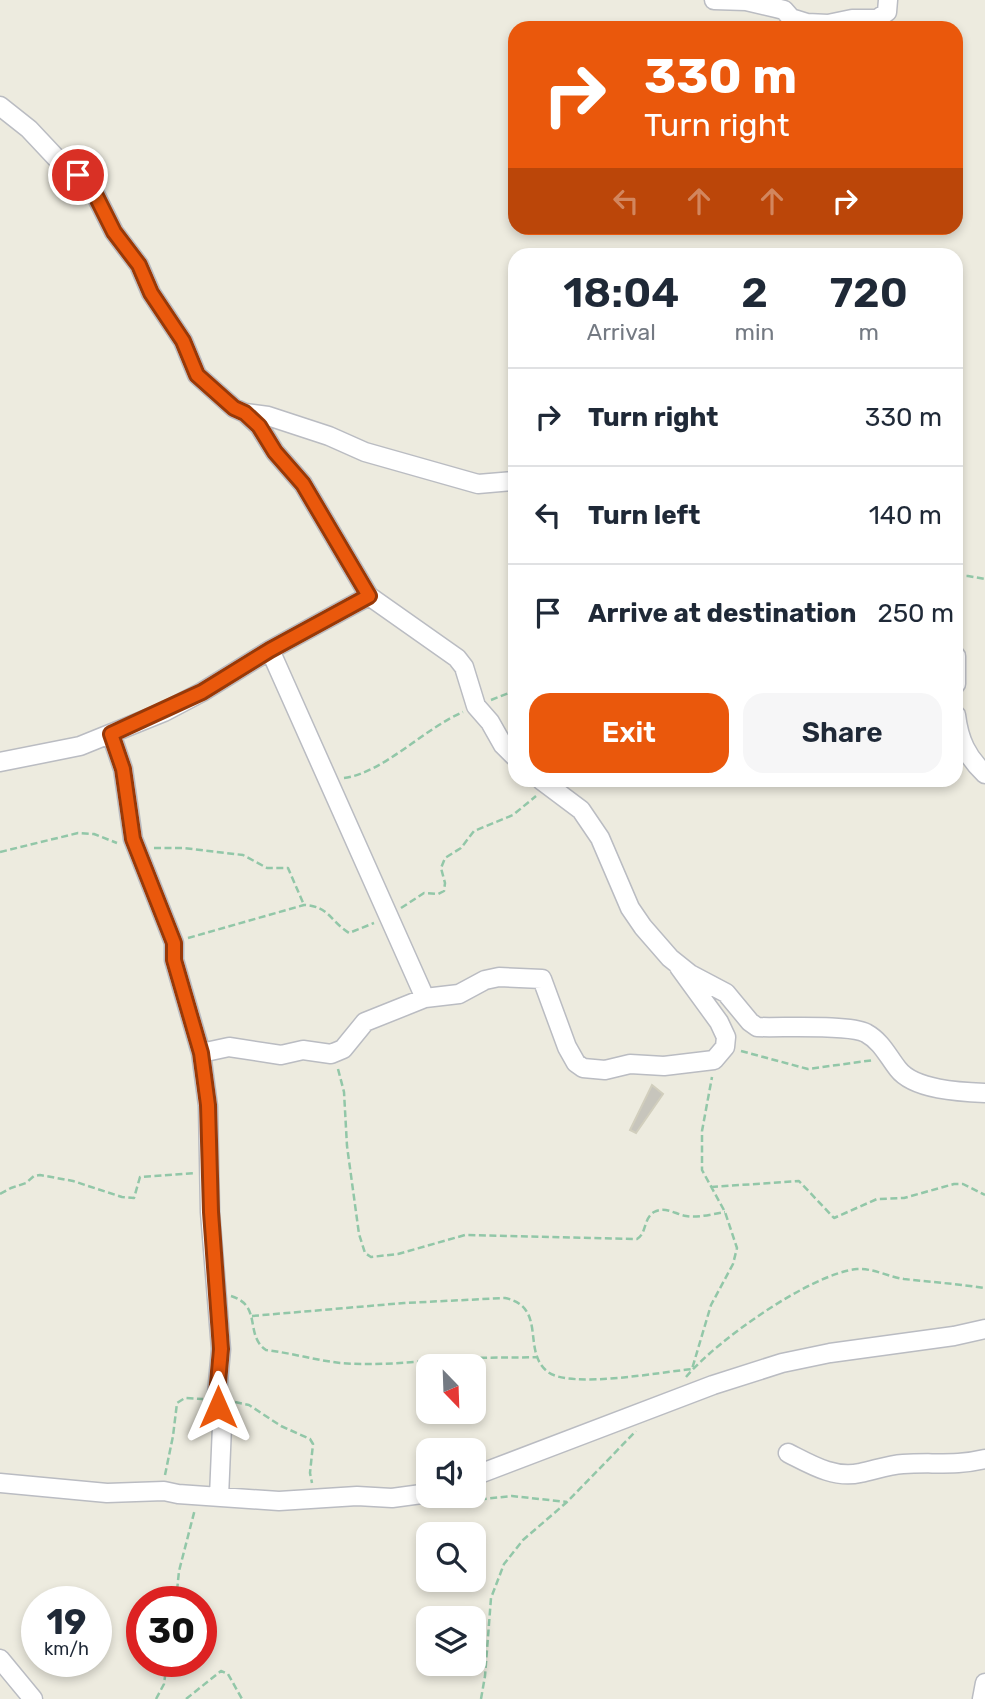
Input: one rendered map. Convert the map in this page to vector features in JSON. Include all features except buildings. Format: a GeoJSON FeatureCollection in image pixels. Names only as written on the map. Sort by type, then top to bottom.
{"type":"FeatureCollection","features":[{"type":"Feature","properties":{"kind":"street"},"geometry":{"type":"LineString","coordinates":[[714,0],[746,1],[784,10],[798,21]]}},
{"type":"Feature","properties":{"kind":"street"},"geometry":{"type":"LineString","coordinates":[[842,21],[877,19],[887,12],[888,0]]}},
{"type":"Feature","properties":{"kind":"street"},"geometry":{"type":"LineString","coordinates":[[0,106],[29,129],[60,162],[78,175],[96,196],[114,232],[139,265],[151,293],[183,341],[197,375],[234,408],[329,436],[365,452],[478,484],[508,482]]}},
{"type":"Feature","properties":{"kind":"street"},"geometry":{"type":"LineString","coordinates":[[245,413],[259,426],[275,452],[303,484],[369,596],[457,658],[464,667],[476,706],[508,750]]}},
{"type":"Feature","properties":{"kind":"street"},"geometry":{"type":"LineString","coordinates":[[0,762],[80,746],[111,734],[202,692],[270,650],[369,596]]}},
{"type":"Feature","properties":{"kind":"street"},"geometry":{"type":"LineString","coordinates":[[270,650],[425,998]]}},
{"type":"Feature","properties":{"kind":"street"},"geometry":{"type":"LineString","coordinates":[[111,734],[123,769],[129,822],[136,848],[174,943],[174,960],[201,1053],[208,1105],[209,1173],[221,1349],[217,1394],[222,1426],[219,1497]]}},
{"type":"Feature","properties":{"kind":"street"},"geometry":{"type":"LineString","coordinates":[[963,739],[981,767]]}},
{"type":"Feature","properties":{"kind":"street"},"geometry":{"type":"LineString","coordinates":[[201,1053],[229,1047],[281,1055],[303,1050],[331,1054],[343,1049],[365,1022],[425,998],[459,994],[491,978],[538,978],[542,979],[567,1047],[576,1063],[583,1068],[605,1070],[629,1064],[664,1066],[720,1053],[726,1037],[719,1021],[630,908],[600,838],[581,810],[550,787]]}},
{"type":"Feature","properties":{"kind":"street"},"geometry":{"type":"LineString","coordinates":[[679,967],[726,993],[750,1023],[757,1027],[858,1030],[882,1045],[900,1072],[918,1081],[950,1091],[985,1093]]}},
{"type":"Feature","properties":{"kind":"street"},"geometry":{"type":"LineString","coordinates":[[486,1471],[713,1385],[782,1363],[985,1329]]}},
{"type":"Feature","properties":{"kind":"street"},"geometry":{"type":"LineString","coordinates":[[788,1453],[824,1471],[857,1474],[904,1464],[966,1464],[985,1459]]}},
{"type":"Feature","properties":{"kind":"street"},"geometry":{"type":"LineString","coordinates":[[0,1483],[107,1493],[164,1491],[279,1501],[357,1496],[416,1498]]}},
{"type":"Feature","properties":{"kind":"street"},"geometry":{"type":"LineString","coordinates":[[0,1659],[33,1699]]}},
{"type":"Feature","properties":{"kind":"street"},"geometry":{"type":"LineString","coordinates":[[982,1699],[985,1684]]}},
{"type":"Feature","properties":{"kind":"path"},"geometry":{"type":"LineString","coordinates":[[963,576],[985,579]]}},
{"type":"Feature","properties":{"kind":"path"},"geometry":{"type":"LineString","coordinates":[[328,781],[354,777],[407,746],[442,721],[508,693]]}},
{"type":"Feature","properties":{"kind":"path"},"geometry":{"type":"LineString","coordinates":[[174,943],[304,905],[316,905],[349,933],[389,918],[417,896],[444,891],[441,863],[461,848],[474,831],[513,815],[545,787]]}},
{"type":"Feature","properties":{"kind":"path"},"geometry":{"type":"LineString","coordinates":[[0,852],[62,836],[86,833],[136,848],[183,848],[248,857],[267,868],[284,866],[291,871],[304,905]]}},
{"type":"Feature","properties":{"kind":"path"},"geometry":{"type":"LineString","coordinates":[[692,1369],[711,1305],[733,1264],[737,1248],[725,1212],[702,1170],[702,1131],[720,1053],[808,1069],[891,1057]]}},
{"type":"Feature","properties":{"kind":"path"},"geometry":{"type":"LineString","coordinates":[[331,1054],[340,1072],[344,1093],[347,1146],[359,1234],[365,1252],[371,1257],[397,1254],[465,1235],[637,1239],[643,1233],[648,1217],[657,1210],[664,1209],[693,1217],[725,1212]]}},
{"type":"Feature","properties":{"kind":"path"},"geometry":{"type":"LineString","coordinates":[[0,1194],[40,1175],[134,1198],[140,1177],[209,1173]]}},
{"type":"Feature","properties":{"kind":"path"},"geometry":{"type":"LineString","coordinates":[[711,1187],[799,1181],[834,1218],[877,1199],[904,1198],[954,1184],[963,1184],[985,1195]]}},
{"type":"Feature","properties":{"kind":"path"},"geometry":{"type":"LineString","coordinates":[[685,1378],[730,1337],[771,1308],[844,1272],[860,1269],[902,1279],[985,1288]]}},
{"type":"Feature","properties":{"kind":"path"},"geometry":{"type":"LineString","coordinates":[[216,1291],[243,1301],[252,1316],[255,1336],[263,1349],[295,1353],[319,1360],[403,1364],[538,1357]]}},
{"type":"Feature","properties":{"kind":"path"},"geometry":{"type":"LineString","coordinates":[[252,1316],[404,1303],[505,1298],[517,1301],[527,1310],[540,1363],[548,1372],[561,1378],[581,1380],[692,1369]]}},
{"type":"Feature","properties":{"kind":"path"},"geometry":{"type":"LineString","coordinates":[[164,1491],[177,1403],[185,1398],[202,1399],[217,1394],[226,1401],[249,1405],[281,1426],[312,1441],[311,1479],[319,1499]]}},
{"type":"Feature","properties":{"kind":"path"},"geometry":{"type":"LineString","coordinates":[[481,1699],[491,1598],[504,1564],[523,1540],[567,1502],[643,1425]]}},
{"type":"Feature","properties":{"kind":"path"},"geometry":{"type":"LineString","coordinates":[[178,1586],[199,1496]]}},
{"type":"Feature","properties":{"kind":"path"},"geometry":{"type":"LineString","coordinates":[[486,1499],[512,1496],[567,1502]]}},
{"type":"Feature","properties":{"kind":"path"},"geometry":{"type":"LineString","coordinates":[[186,1699],[221,1671],[228,1674],[242,1699]]}},
{"type":"Feature","properties":{"kind":"path"},"geometry":{"type":"LineString","coordinates":[[156,1699],[165,1677]]}},
{"type":"Feature","properties":{"kind":"route"},"geometry":{"type":"LineString","coordinates":[[78,175],[96,196],[114,232],[139,265],[151,293],[183,341],[197,375],[259,426],[275,452],[303,484],[369,596],[270,650],[202,692],[164,712],[111,734],[123,769],[133,839],[174,943],[174,960],[201,1053],[208,1105],[213,1255],[221,1349],[218,1407]]}}]}
